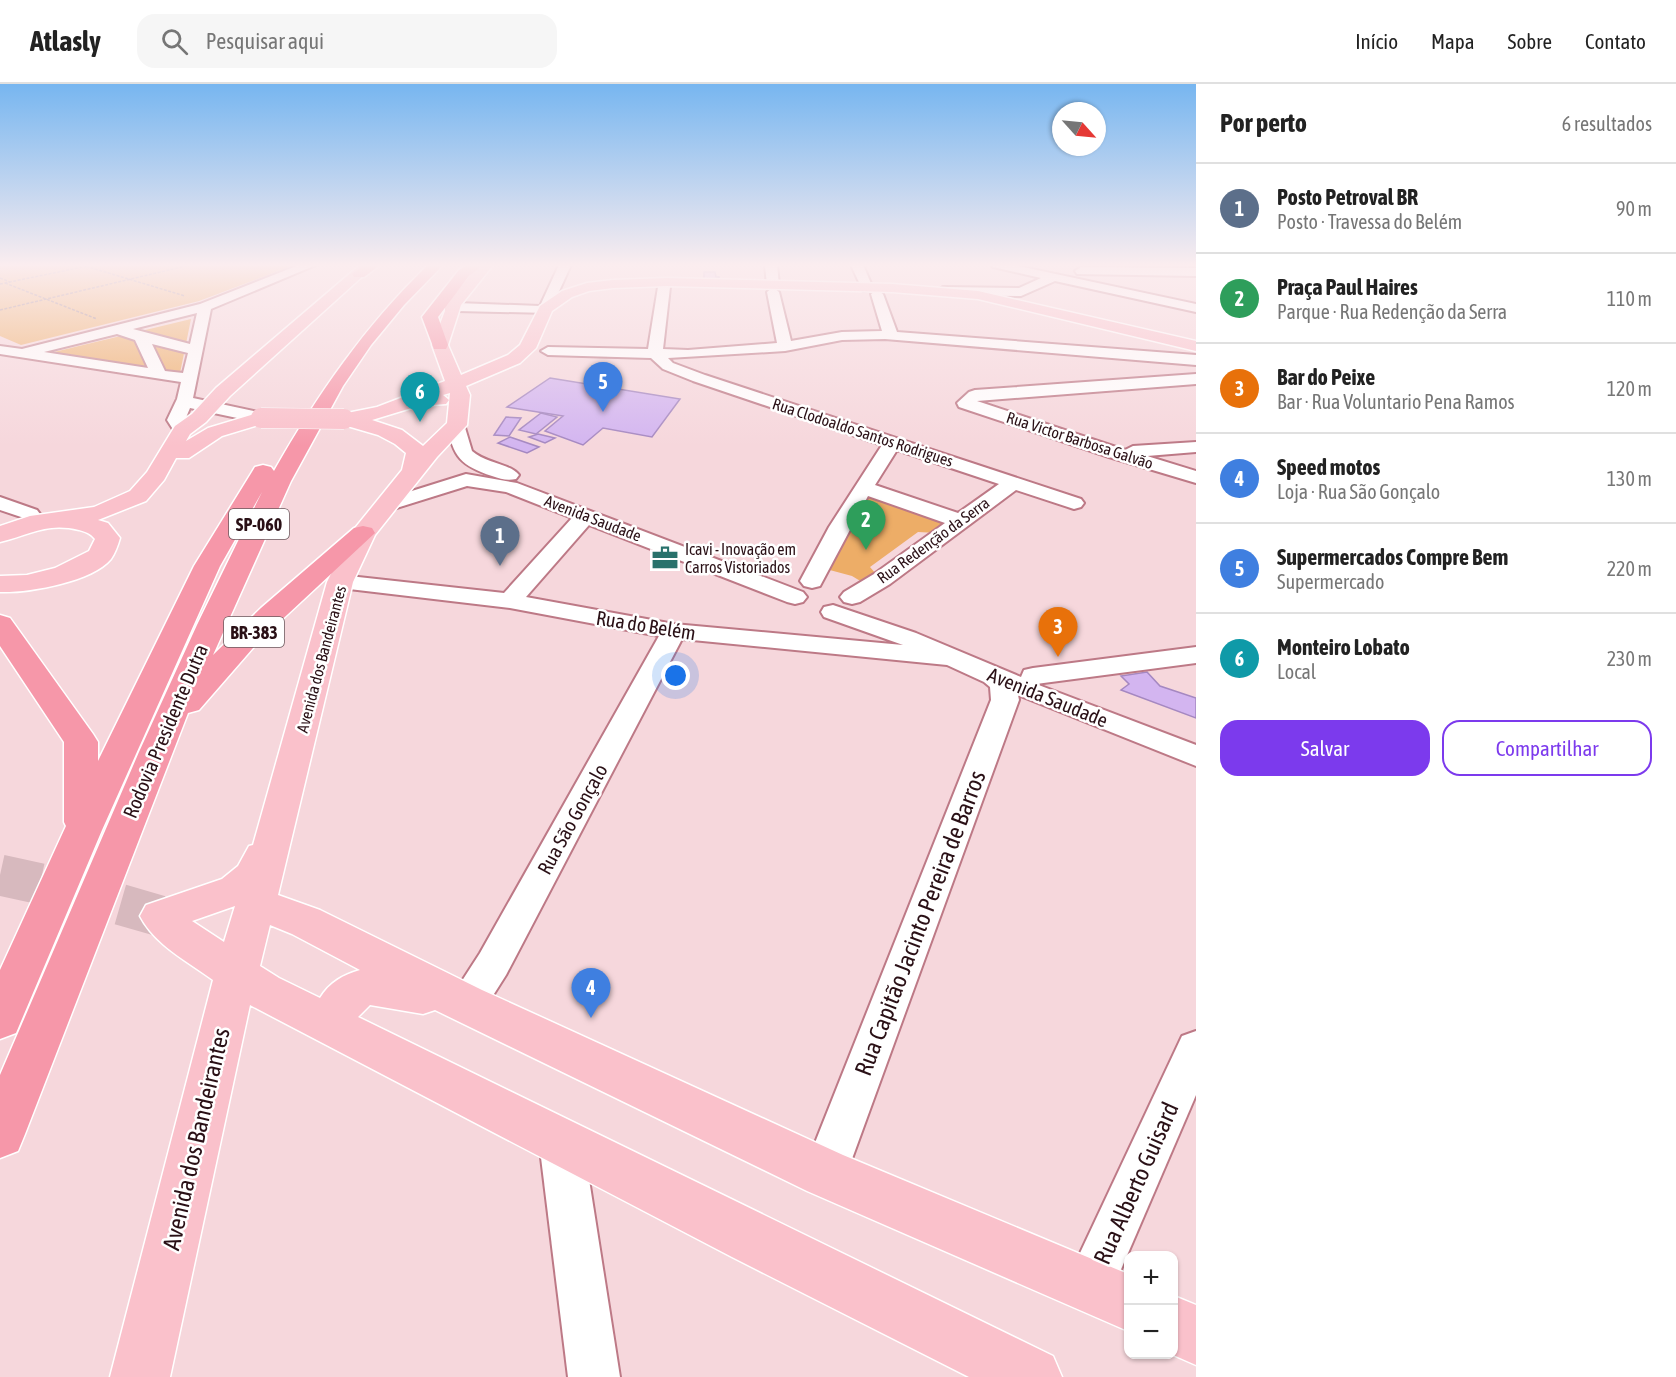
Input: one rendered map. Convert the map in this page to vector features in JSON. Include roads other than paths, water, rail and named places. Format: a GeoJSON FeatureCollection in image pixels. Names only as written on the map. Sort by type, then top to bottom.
{"type":"FeatureCollection","features":[{"type":"Feature","properties":{"kind":"highway","name":"Rodovia Presidente Dutra"},"geometry":{"type":"LineString","coordinates":[[0,1019],[82,830],[207,566],[283,439],[360,325]]}},
{"type":"Feature","properties":{"kind":"highway","name":"Rodovia Presidente Dutra"},"geometry":{"type":"LineString","coordinates":[[0,1134],[158,743],[227,591],[281,479],[327,399],[377,325]]}},
{"type":"Feature","properties":{"kind":"highway"},"geometry":{"type":"LineString","coordinates":[[435,325],[454,354]]}},
{"type":"Feature","properties":{"kind":"highway","name":"BR-383"},"geometry":{"type":"LineString","coordinates":[[158,743],[203,683],[246,640],[363,533]]}},
{"type":"Feature","properties":{"kind":"highway"},"geometry":{"type":"LineString","coordinates":[[0,624],[81,742],[82,830]]}},
{"type":"Feature","properties":{"kind":"main road"},"geometry":{"type":"LineString","coordinates":[[156,475],[182,430],[199,418],[213,402],[300,325]]}},
{"type":"Feature","properties":{"kind":"main road"},"geometry":{"type":"LineString","coordinates":[[416,400],[434,399],[458,416],[460,395],[456,384],[455,325]]}},
{"type":"Feature","properties":{"kind":"main road"},"geometry":{"type":"LineString","coordinates":[[182,430],[202,423],[225,419],[344,419],[381,412],[416,400],[514,359],[523,352],[544,325]]}},
{"type":"Feature","properties":{"kind":"main road"},"geometry":{"type":"LineString","coordinates":[[549,351],[551,325]]}},
{"type":"Feature","properties":{"kind":"main road"},"geometry":{"type":"LineString","coordinates":[[1070,325],[1154,350],[1196,353]]}},
{"type":"Feature","properties":{"kind":"main road"},"geometry":{"type":"LineString","coordinates":[[1109,325],[1196,346]]}},
{"type":"Feature","properties":{"kind":"main road","name":"Avenida dos Bandeirantes"},"geometry":{"type":"LineString","coordinates":[[140,1377],[228,1003],[275,834],[340,582],[363,533],[487,383],[524,368],[549,351]]}},
{"type":"Feature","properties":{"kind":"main road"},"geometry":{"type":"LineString","coordinates":[[454,354],[491,359],[523,352]]}},
{"type":"Feature","properties":{"kind":"main road"},"geometry":{"type":"LineString","coordinates":[[0,535],[30,523],[99,513],[138,496],[156,475],[186,448],[215,432],[261,418]]}},
{"type":"Feature","properties":{"kind":"main road"},"geometry":{"type":"LineString","coordinates":[[344,419],[375,426],[410,443],[417,452],[413,472]]}},
{"type":"Feature","properties":{"kind":"main road"},"geometry":{"type":"LineString","coordinates":[[0,510],[60,518],[99,528],[108,538],[100,556],[80,568],[40,581],[0,584]]}},
{"type":"Feature","properties":{"kind":"main road","name":"Avenida dos Bandeirantes"},"geometry":{"type":"LineString","coordinates":[[237,974],[176,932],[160,916],[236,890],[252,877],[275,834]]}},
{"type":"Feature","properties":{"kind":"main road"},"geometry":{"type":"LineString","coordinates":[[255,903],[306,922],[466,1004],[825,1173],[1109,1294]]}},
{"type":"Feature","properties":{"kind":"main road"},"geometry":{"type":"LineString","coordinates":[[237,974],[263,991],[1032,1377]]}},
{"type":"Feature","properties":{"kind":"main road"},"geometry":{"type":"LineString","coordinates":[[329,1023],[342,1000],[359,987],[373,985],[466,1004]]}},
{"type":"Feature","properties":{"kind":"main road"},"geometry":{"type":"LineString","coordinates":[[1178,1327],[1196,1336]]}},
{"type":"Feature","properties":{"kind":"street"},"geometry":{"type":"LineString","coordinates":[[20,354],[129,325]]}},
{"type":"Feature","properties":{"kind":"street"},"geometry":{"type":"LineString","coordinates":[[182,430],[176,420],[185,399],[195,350],[193,325]]}},
{"type":"Feature","properties":{"kind":"street"},"geometry":{"type":"LineString","coordinates":[[63,360],[139,337],[206,325]]}},
{"type":"Feature","properties":{"kind":"street"},"geometry":{"type":"LineString","coordinates":[[655,354],[659,325]]}},
{"type":"Feature","properties":{"kind":"street"},"geometry":{"type":"LineString","coordinates":[[781,325],[785,347]]}},
{"type":"Feature","properties":{"kind":"street"},"geometry":{"type":"LineString","coordinates":[[887,325],[891,335]]}},
{"type":"Feature","properties":{"kind":"street"},"geometry":{"type":"LineString","coordinates":[[118,329],[139,337],[195,350]]}},
{"type":"Feature","properties":{"kind":"street"},"geometry":{"type":"LineString","coordinates":[[549,351],[688,354],[785,347],[842,336],[891,335],[1154,350],[1196,360]]}},
{"type":"Feature","properties":{"kind":"street"},"geometry":{"type":"LineString","coordinates":[[139,337],[159,374]]}},
{"type":"Feature","properties":{"kind":"street"},"geometry":{"type":"LineString","coordinates":[[0,350],[189,379]]}},
{"type":"Feature","properties":{"kind":"street","name":"Rua Clodoaldo Santos Rodrigues"},"geometry":{"type":"LineString","coordinates":[[655,354],[668,366],[699,378],[1074,503]]}},
{"type":"Feature","properties":{"kind":"street"},"geometry":{"type":"LineString","coordinates":[[1188,380],[1196,389]]}},
{"type":"Feature","properties":{"kind":"street","name":"Rua Victor Barbosa Galvão"},"geometry":{"type":"LineString","coordinates":[[1188,380],[975,395],[965,403],[1196,477]]}},
{"type":"Feature","properties":{"kind":"street"},"geometry":{"type":"LineString","coordinates":[[185,399],[189,403],[213,402],[261,418]]}},
{"type":"Feature","properties":{"kind":"street","name":"Avenida Saudade"},"geometry":{"type":"LineString","coordinates":[[458,416],[462,448],[466,455],[479,464],[802,588]]}},
{"type":"Feature","properties":{"kind":"street"},"geometry":{"type":"LineString","coordinates":[[802,588],[893,443]]}},
{"type":"Feature","properties":{"kind":"street"},"geometry":{"type":"LineString","coordinates":[[1116,453],[1196,447]]}},
{"type":"Feature","properties":{"kind":"street","name":"Avenida Saudade"},"geometry":{"type":"LineString","coordinates":[[387,506],[466,480],[510,487],[586,516],[802,588]]}},
{"type":"Feature","properties":{"kind":"street","name":"Rua Redenção da Serra"},"geometry":{"type":"LineString","coordinates":[[846,603],[1013,483]]}},
{"type":"Feature","properties":{"kind":"street"},"geometry":{"type":"LineString","coordinates":[[863,488],[960,520]]}},
{"type":"Feature","properties":{"kind":"street"},"geometry":{"type":"LineString","coordinates":[[0,503],[30,514]]}},
{"type":"Feature","properties":{"kind":"street"},"geometry":{"type":"LineString","coordinates":[[510,601],[586,516]]}},
{"type":"Feature","properties":{"kind":"street","name":"Rua do Belém"},"geometry":{"type":"LineString","coordinates":[[340,582],[510,601],[674,631],[921,657],[953,658]]}},
{"type":"Feature","properties":{"kind":"street","name":"Avenida Saudade"},"geometry":{"type":"LineString","coordinates":[[802,588],[804,606],[846,603],[1196,739]]}},
{"type":"Feature","properties":{"kind":"street","name":"Avenida Saudade"},"geometry":{"type":"LineString","coordinates":[[846,603],[908,638],[993,676],[1196,756]]}},
{"type":"Feature","properties":{"kind":"street","name":"Rua São Gonçalo"},"geometry":{"type":"LineString","coordinates":[[466,1004],[493,964],[674,631]]}},
{"type":"Feature","properties":{"kind":"street"},"geometry":{"type":"LineString","coordinates":[[1033,676],[1196,655]]}},
{"type":"Feature","properties":{"kind":"street","name":"Rua Capitão Jacinto Pereira de Barros"},"geometry":{"type":"LineString","coordinates":[[825,1173],[1005,700],[1003,685],[993,676]]}},
{"type":"Feature","properties":{"kind":"street","name":"Rua Alberto Guisard"},"geometry":{"type":"LineString","coordinates":[[1109,1294],[1196,1048]]}},
{"type":"Feature","properties":{"kind":"street"},"geometry":{"type":"LineString","coordinates":[[561,1141],[594,1377]]}},
{"type":"Feature","properties":{"kind":"tunnel"},"geometry":{"type":"LineString","coordinates":[[0,875],[77,892],[160,916]]}},
{"type":"Feature","properties":{"kind":"place","name":"Supermercados Compre Bem"},"geometry":{"type":"Point","coordinates":[603,412]}},
{"type":"Feature","properties":{"kind":"place","name":"Monteiro Lobato"},"geometry":{"type":"Point","coordinates":[420,422]}},
{"type":"Feature","properties":{"kind":"place","name":"Praça Paul Haires"},"geometry":{"type":"Point","coordinates":[866,550]}},
{"type":"Feature","properties":{"kind":"place","name":"Icavi - Inovação em Carros Vistoriados"},"geometry":{"type":"Point","coordinates":[665,558]}},
{"type":"Feature","properties":{"kind":"place","name":"Posto Petroval BR"},"geometry":{"type":"Point","coordinates":[500,566]}},
{"type":"Feature","properties":{"kind":"place","name":"Bar do Peixe"},"geometry":{"type":"Point","coordinates":[1058,657]}},
{"type":"Feature","properties":{"kind":"place","name":"Speed motos"},"geometry":{"type":"Point","coordinates":[591,1018]}}]}
